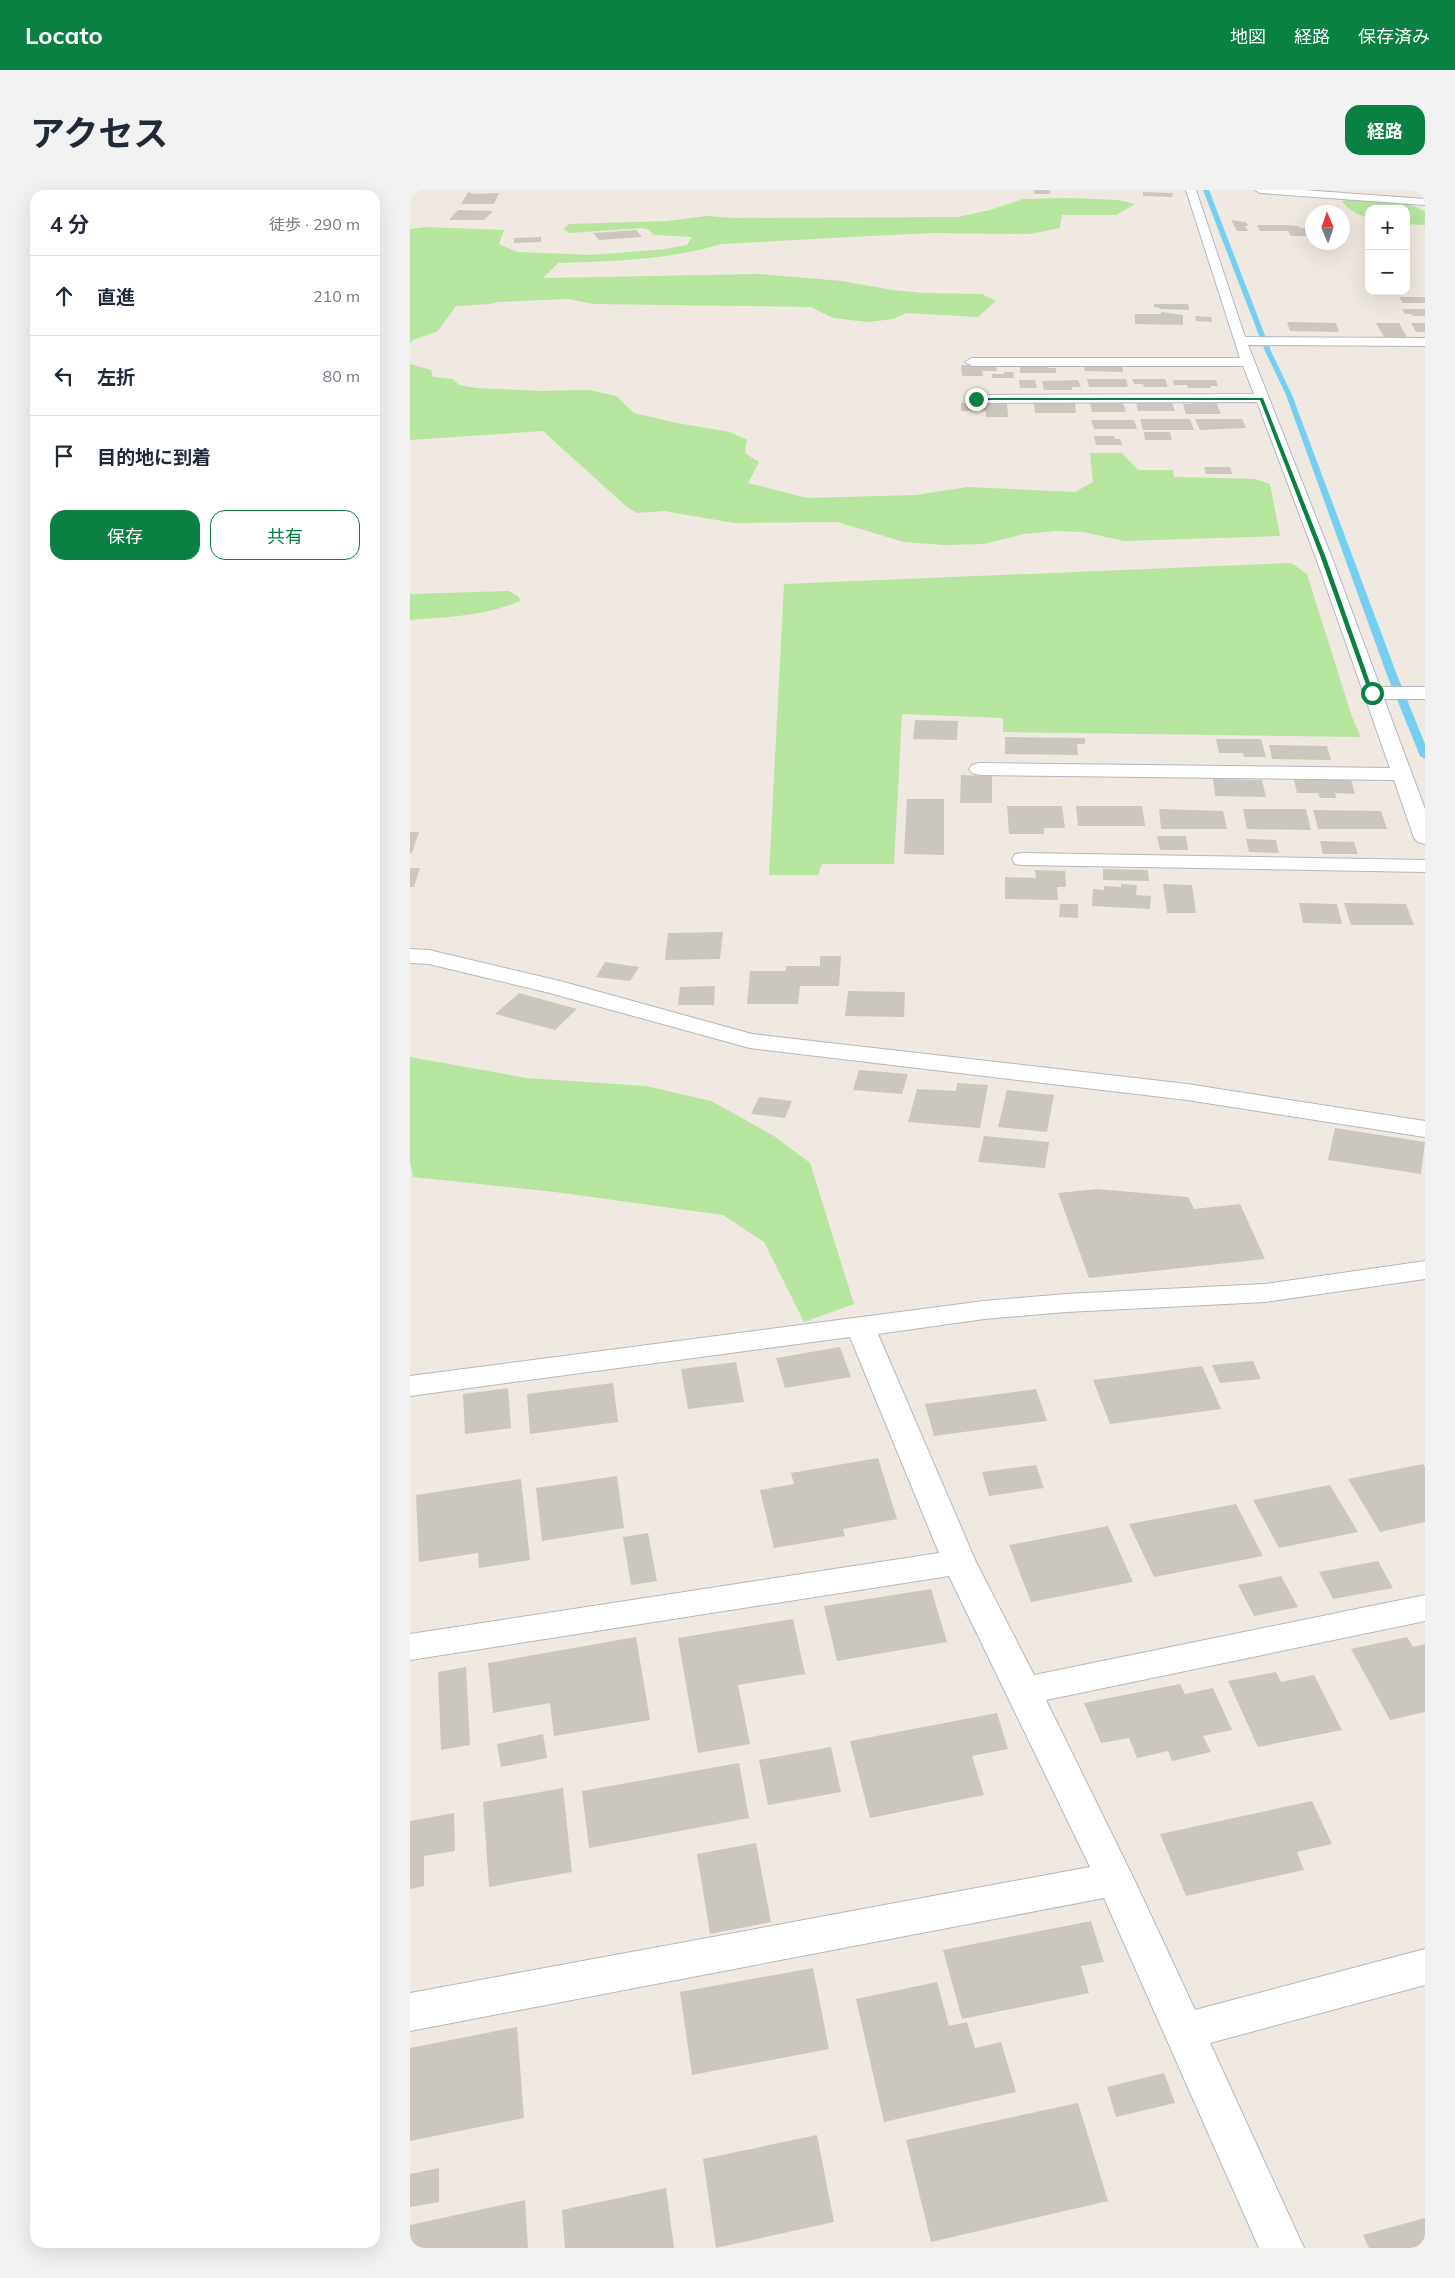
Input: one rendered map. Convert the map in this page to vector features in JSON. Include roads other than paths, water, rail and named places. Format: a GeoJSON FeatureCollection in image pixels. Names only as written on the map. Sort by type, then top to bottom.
{"type":"FeatureCollection","features":[{"type":"Feature","properties":{"kind":"street"},"geometry":{"type":"LineString","coordinates":[[1191,190],[1240,341],[1324,558],[1425,838]]}},
{"type":"Feature","properties":{"kind":"street"},"geometry":{"type":"LineString","coordinates":[[1260,190],[1425,202]]}},
{"type":"Feature","properties":{"kind":"street"},"geometry":{"type":"LineString","coordinates":[[1240,341],[1425,342]]}},
{"type":"Feature","properties":{"kind":"street"},"geometry":{"type":"LineString","coordinates":[[972,362],[1248,362]]}},
{"type":"Feature","properties":{"kind":"street"},"geometry":{"type":"LineString","coordinates":[[976,399],[1262,398]]}},
{"type":"Feature","properties":{"kind":"street"},"geometry":{"type":"LineString","coordinates":[[1372,693],[1410,693]]}},
{"type":"Feature","properties":{"kind":"street"},"geometry":{"type":"LineString","coordinates":[[979,769],[1402,774]]}},
{"type":"Feature","properties":{"kind":"street"},"geometry":{"type":"LineString","coordinates":[[1023,859],[1425,866]]}},
{"type":"Feature","properties":{"kind":"street"},"geometry":{"type":"LineString","coordinates":[[410,956],[428,957],[552,986],[750,1041],[1187,1092],[1425,1130]]}},
{"type":"Feature","properties":{"kind":"street"},"geometry":{"type":"LineString","coordinates":[[410,1386],[984,1310],[1057,1304],[1265,1293],[1425,1270]]}},
{"type":"Feature","properties":{"kind":"street"},"geometry":{"type":"LineString","coordinates":[[860,1327],[958,1562],[1024,1690],[1115,1879],[1282,2248]]}},
{"type":"Feature","properties":{"kind":"street"},"geometry":{"type":"LineString","coordinates":[[410,1646],[958,1562]]}},
{"type":"Feature","properties":{"kind":"street"},"geometry":{"type":"LineString","coordinates":[[1024,1690],[1425,1608]]}},
{"type":"Feature","properties":{"kind":"street"},"geometry":{"type":"LineString","coordinates":[[410,2012],[1115,1879]]}},
{"type":"Feature","properties":{"kind":"street"},"geometry":{"type":"LineString","coordinates":[[1184,2032],[1425,1967]]}},
{"type":"Feature","properties":{"kind":"waterway"},"geometry":{"type":"LineString","coordinates":[[1206,190],[1268,351],[1289,395],[1392,675],[1425,756]]}}]}
